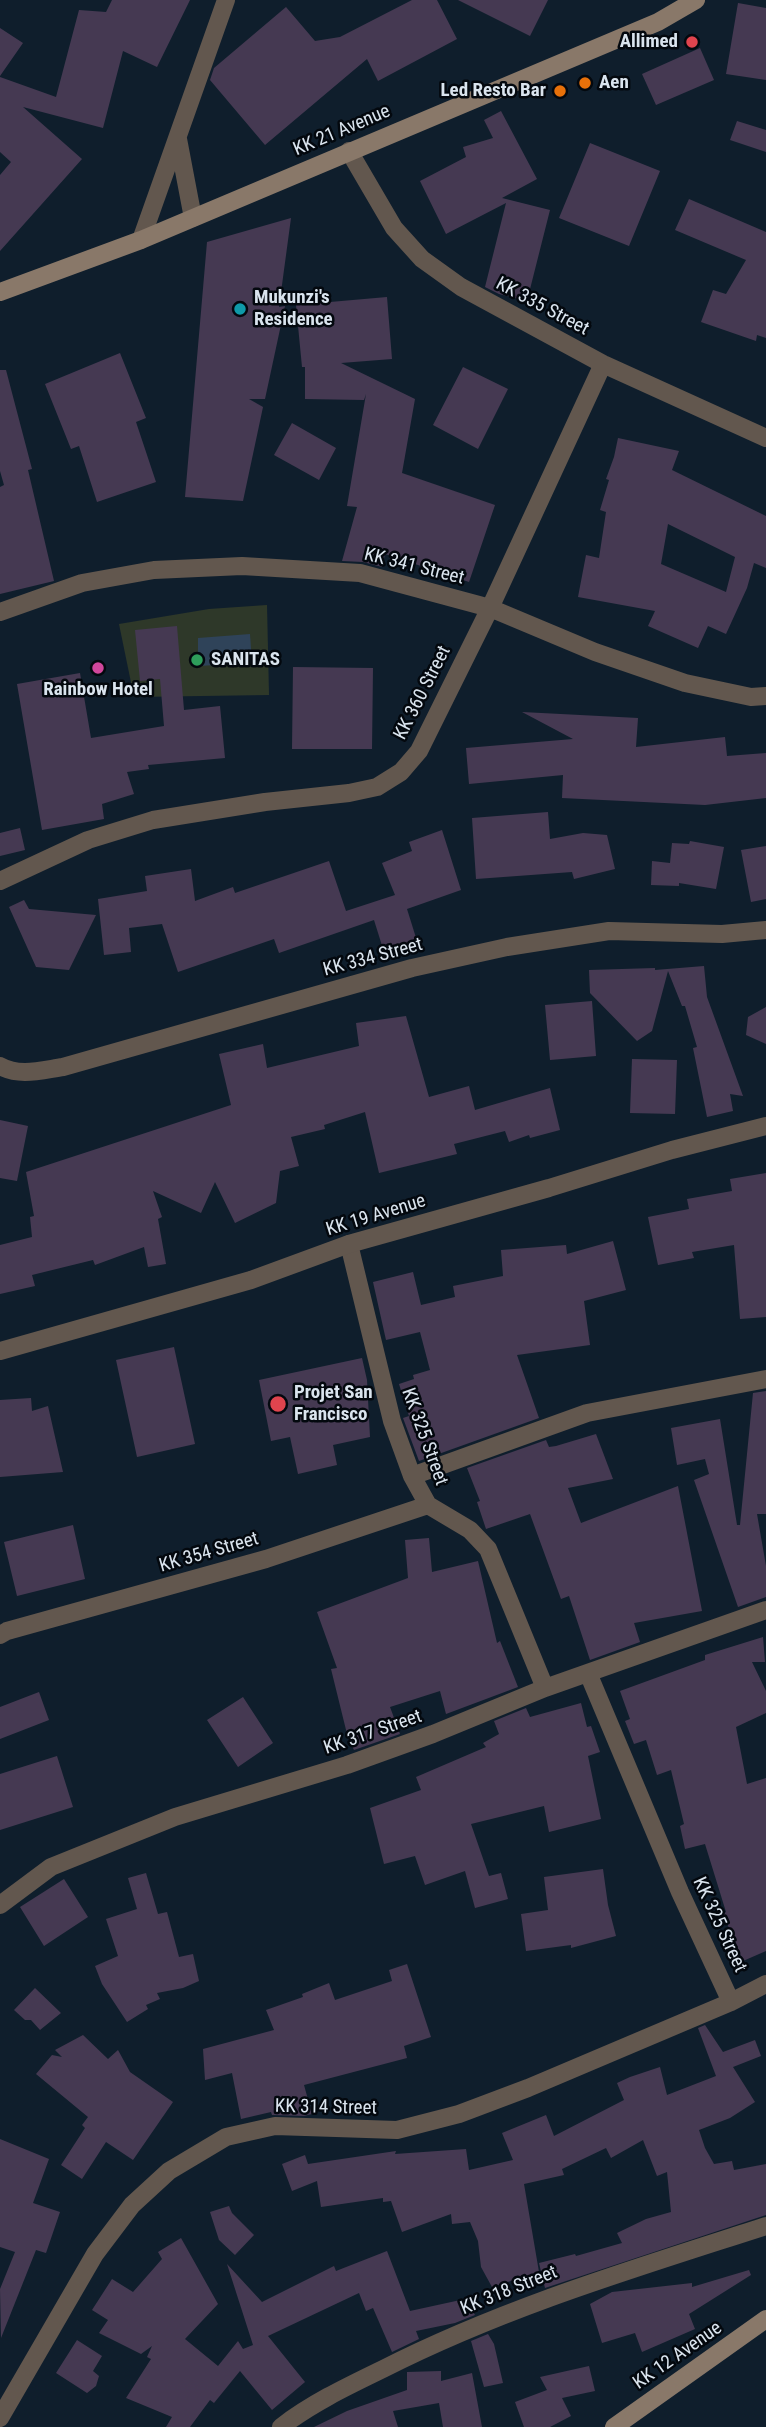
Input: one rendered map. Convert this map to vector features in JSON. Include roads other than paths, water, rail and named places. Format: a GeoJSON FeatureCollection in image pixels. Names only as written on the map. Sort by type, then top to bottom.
{"type":"FeatureCollection","features":[{"type":"Feature","properties":{"kind":"main road","name":"KK 21 Avenue"},"geometry":{"type":"LineString","coordinates":[[0,292],[141,240],[658,22],[696,0]]}},
{"type":"Feature","properties":{"kind":"main road","name":"KK 12 Avenue"},"geometry":{"type":"LineString","coordinates":[[614,2427],[766,2319]]}},
{"type":"Feature","properties":{"kind":"street"},"geometry":{"type":"LineString","coordinates":[[141,240],[226,0]]}},
{"type":"Feature","properties":{"kind":"street"},"geometry":{"type":"LineString","coordinates":[[178,139],[193,218]]}},
{"type":"Feature","properties":{"kind":"street","name":"KK 335 Street"},"geometry":{"type":"LineString","coordinates":[[349,151],[394,228],[422,258],[461,287],[603,364],[766,438]]}},
{"type":"Feature","properties":{"kind":"street","name":"KK 360 Street"},"geometry":{"type":"LineString","coordinates":[[0,881],[88,840],[153,820],[377,788],[401,772],[419,751],[490,608],[603,364]]}},
{"type":"Feature","properties":{"kind":"street","name":"KK 341 Street"},"geometry":{"type":"LineString","coordinates":[[0,611],[82,583],[154,570],[242,566],[360,573],[490,608],[595,652],[685,683],[751,696],[766,696]]}},
{"type":"Feature","properties":{"kind":"street","name":"KK 334 Street"},"geometry":{"type":"LineString","coordinates":[[0,1066],[27,1073],[62,1067],[412,968],[507,947],[609,931],[722,934],[766,930]]}},
{"type":"Feature","properties":{"kind":"street","name":"KK 19 Avenue"},"geometry":{"type":"LineString","coordinates":[[0,1351],[251,1280],[349,1244],[673,1150],[766,1126]]}},
{"type":"Feature","properties":{"kind":"street","name":"KK 325 Street"},"geometry":{"type":"LineString","coordinates":[[349,1244],[391,1421],[412,1476],[428,1505],[470,1530],[488,1549],[545,1688]]}},
{"type":"Feature","properties":{"kind":"street"},"geometry":{"type":"LineString","coordinates":[[412,1476],[587,1413],[766,1379]]}},
{"type":"Feature","properties":{"kind":"street","name":"KK 354 Street"},"geometry":{"type":"LineString","coordinates":[[0,1635],[266,1559],[428,1505]]}},
{"type":"Feature","properties":{"kind":"street","name":"KK 317 Street"},"geometry":{"type":"LineString","coordinates":[[0,1905],[51,1867],[162,1822],[347,1765],[433,1734],[545,1688],[766,1610]]}},
{"type":"Feature","properties":{"kind":"street","name":"KK 325 Street"},"geometry":{"type":"LineString","coordinates":[[587,1673],[626,1760],[668,1866],[731,2002]]}},
{"type":"Feature","properties":{"kind":"street","name":"KK 314 Street"},"geometry":{"type":"LineString","coordinates":[[0,2418],[94,2254],[132,2206],[169,2171],[226,2137],[275,2126],[397,2130],[459,2114],[528,2088],[731,2002],[766,1984]]}},
{"type":"Feature","properties":{"kind":"street","name":"KK 318 Street"},"geometry":{"type":"LineString","coordinates":[[281,2427],[335,2393],[435,2343],[570,2289],[766,2226]]}},
{"type":"Feature","properties":{"kind":"water"},"geometry":{"type":"Polygon","coordinates":[[[250,634],[252,663],[198,666],[198,638],[250,634]]]}},
{"type":"Feature","properties":{"kind":"place","name":"Allimed"},"geometry":{"type":"Point","coordinates":[692,42]}},
{"type":"Feature","properties":{"kind":"place","name":"Aen"},"geometry":{"type":"Point","coordinates":[585,83]}},
{"type":"Feature","properties":{"kind":"place","name":"Led Resto Bar"},"geometry":{"type":"Point","coordinates":[560,91]}},
{"type":"Feature","properties":{"kind":"place","name":"Mukunzi's Residence"},"geometry":{"type":"Point","coordinates":[240,309]}},
{"type":"Feature","properties":{"kind":"place","name":"SANITAS"},"geometry":{"type":"Point","coordinates":[197,660]}},
{"type":"Feature","properties":{"kind":"place","name":"Rainbow Hotel"},"geometry":{"type":"Point","coordinates":[98,668]}},
{"type":"Feature","properties":{"kind":"place","name":"Projet San Francisco"},"geometry":{"type":"Point","coordinates":[278,1404]}}]}
